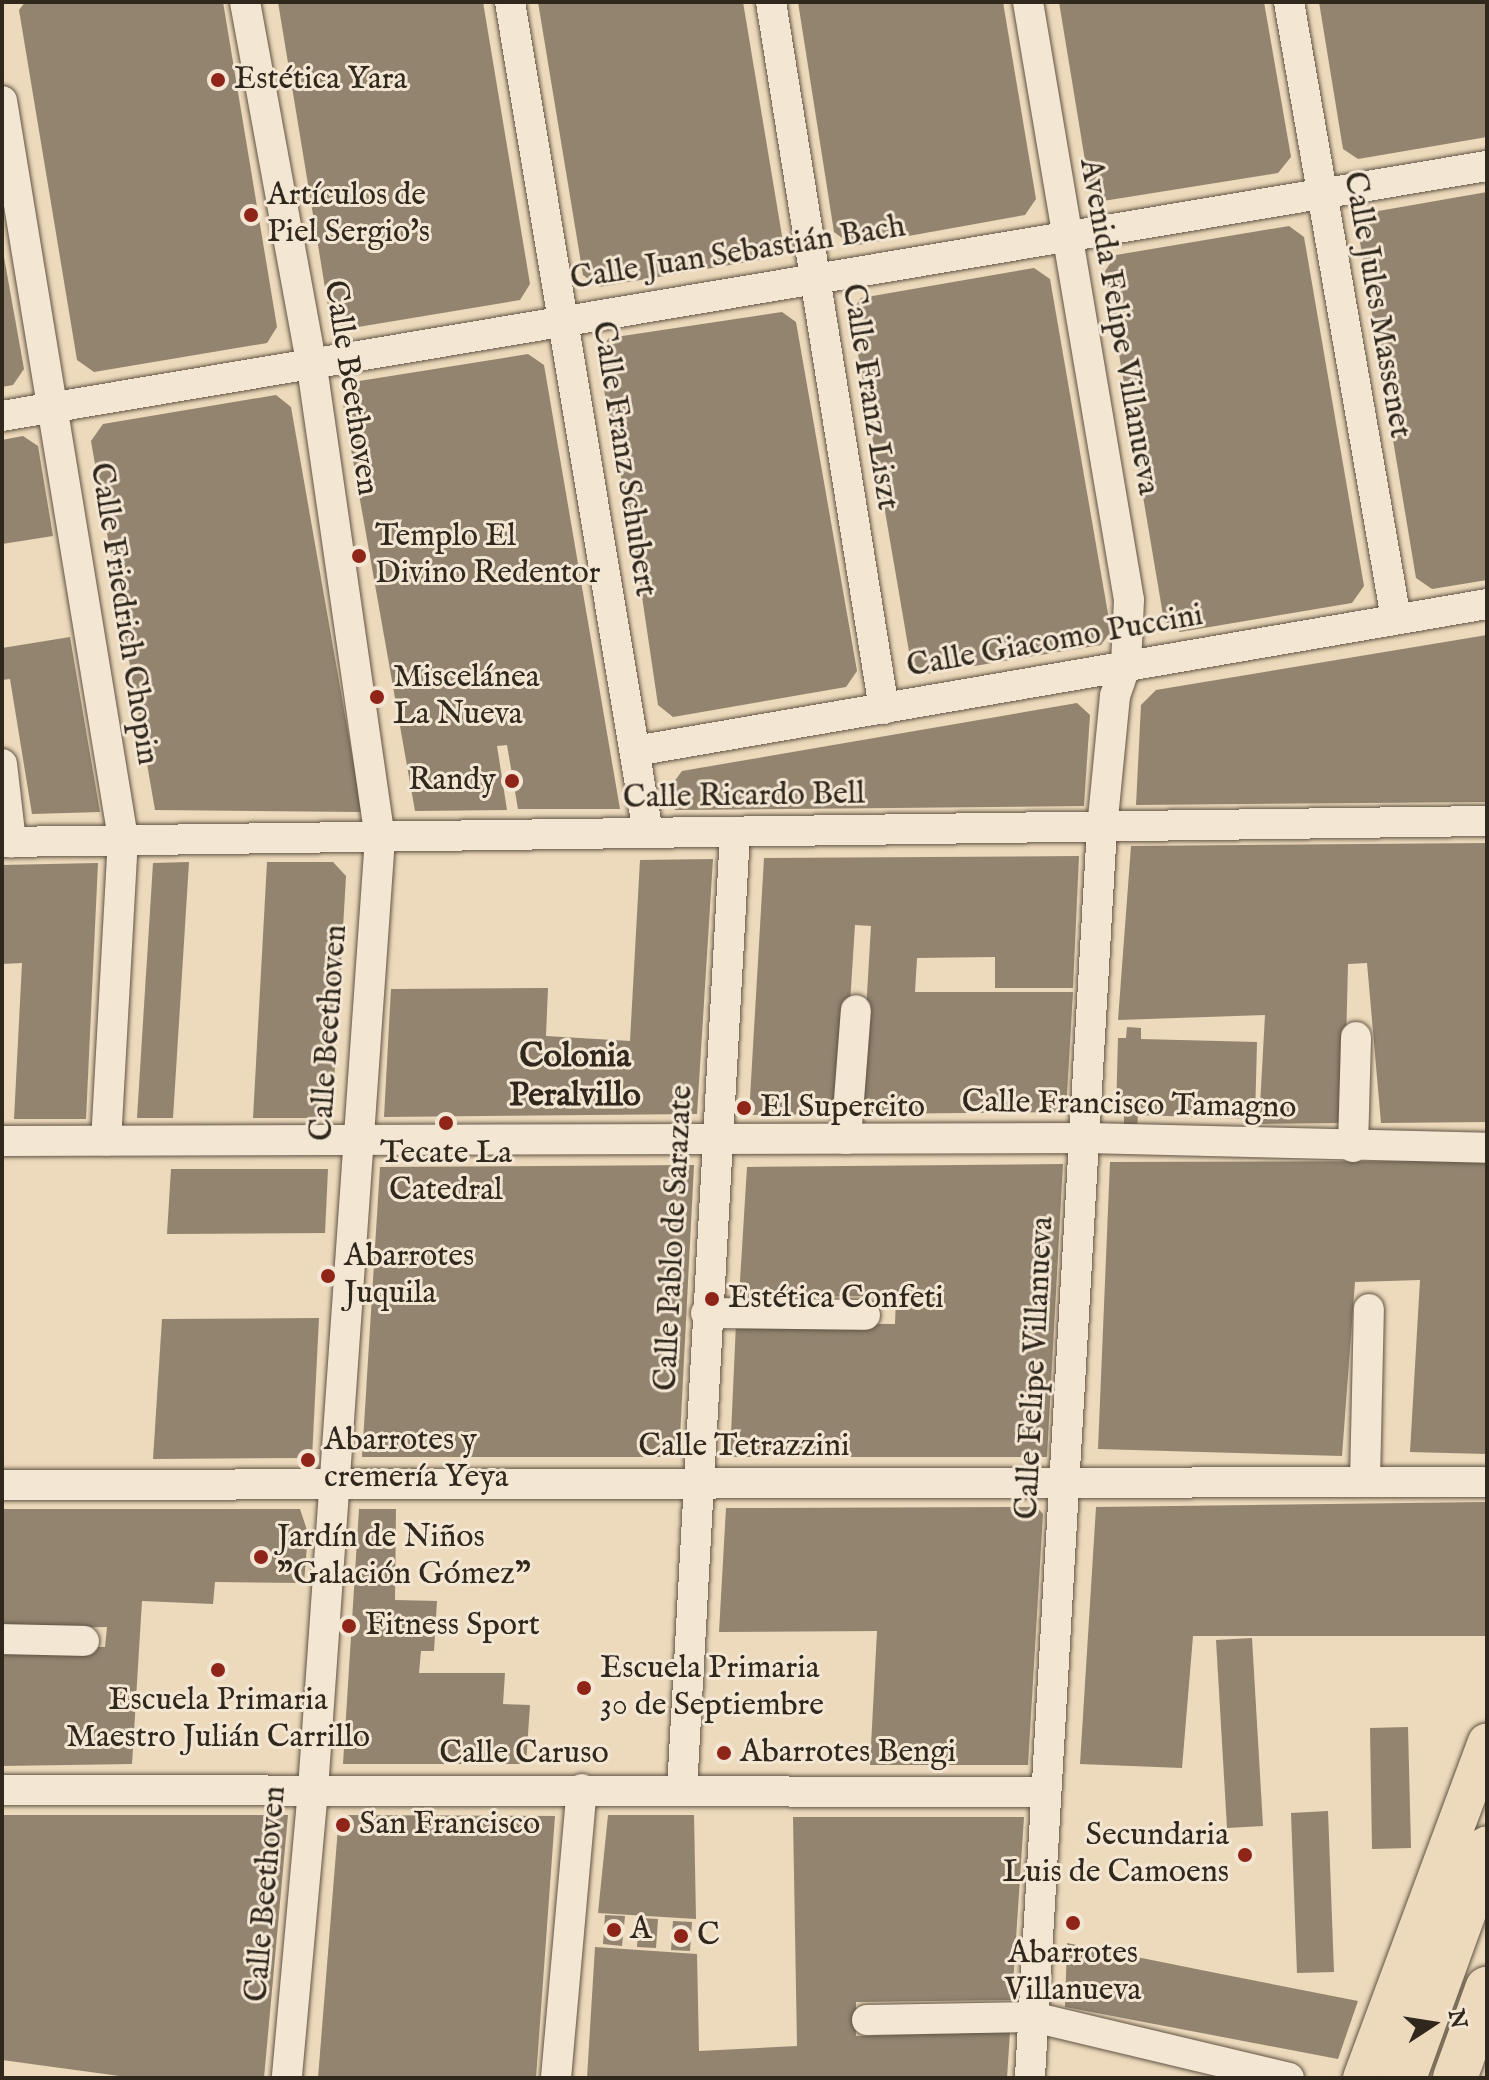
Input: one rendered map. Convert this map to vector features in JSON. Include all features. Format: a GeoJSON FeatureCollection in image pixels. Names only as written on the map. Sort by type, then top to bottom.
{"type":"FeatureCollection","features":[{"type":"Feature","properties":{"kind":"highway"},"geometry":{"type":"LineString","coordinates":[[1404,2078],[1487,1849]]}},
{"type":"Feature","properties":{"kind":"highway"},"geometry":{"type":"LineString","coordinates":[[1455,2078],[1487,1989]]}},
{"type":"Feature","properties":{"kind":"main road"},"geometry":{"type":"LineString","coordinates":[[1362,2078],[1487,1742]]}},
{"type":"Feature","properties":{"kind":"street","name":"Calle Beethoven"},"geometry":{"type":"LineString","coordinates":[[245,2],[311,360],[380,838],[313,1790],[287,2078]]}},
{"type":"Feature","properties":{"kind":"street","name":"Calle Franz Schubert"},"geometry":{"type":"LineString","coordinates":[[510,2],[648,833]]}},
{"type":"Feature","properties":{"kind":"street","name":"Calle Franz Liszt"},"geometry":{"type":"LineString","coordinates":[[771,2],[813,280],[884,709]]}},
{"type":"Feature","properties":{"kind":"street","name":"Avenida Felipe Villanueva"},"geometry":{"type":"LineString","coordinates":[[1028,2],[1129,600],[1126,664]]}},
{"type":"Feature","properties":{"kind":"street","name":"Calle Jules Massenet"},"geometry":{"type":"LineString","coordinates":[[1289,2],[1320,196],[1396,619]]}},
{"type":"Feature","properties":{"kind":"street","name":"Calle Friedrich Chopin"},"geometry":{"type":"LineString","coordinates":[[2,101],[123,838],[106,1141]]}},
{"type":"Feature","properties":{"kind":"street","name":"Calle Juan Sebastián Bach"},"geometry":{"type":"LineString","coordinates":[[2,416],[311,360],[813,280],[1065,234],[1320,196],[1487,166]]}},
{"type":"Feature","properties":{"kind":"street","name":"Calle Giacomo Puccini"},"geometry":{"type":"LineString","coordinates":[[635,751],[1487,604]]}},
{"type":"Feature","properties":{"kind":"street","name":"Calle Felipe Villanueva"},"geometry":{"type":"LineString","coordinates":[[1030,2078],[1102,828],[1115,696],[1126,664]]}},
{"type":"Feature","properties":{"kind":"street"},"geometry":{"type":"LineString","coordinates":[[2,764],[7,842]]}},
{"type":"Feature","properties":{"kind":"street","name":"Calle Ricardo Bell"},"geometry":{"type":"LineString","coordinates":[[7,842],[1487,821]]}},
{"type":"Feature","properties":{"kind":"street","name":"Calle Pablo de Sarazate"},"geometry":{"type":"LineString","coordinates":[[682,1790],[706,1313],[735,833]]}},
{"type":"Feature","properties":{"kind":"street"},"geometry":{"type":"LineString","coordinates":[[846,1139],[856,1010]]}},
{"type":"Feature","properties":{"kind":"street"},"geometry":{"type":"LineString","coordinates":[[1353,1147],[1356,1037]]}},
{"type":"Feature","properties":{"kind":"street","name":"Calle Francisco Tamagno"},"geometry":{"type":"LineString","coordinates":[[2,1141],[359,1137],[1086,1138],[1487,1148]]}},
{"type":"Feature","properties":{"kind":"street"},"geometry":{"type":"LineString","coordinates":[[1365,1481],[1369,1309]]}},
{"type":"Feature","properties":{"kind":"street"},"geometry":{"type":"LineString","coordinates":[[706,1313],[865,1315]]}},
{"type":"Feature","properties":{"kind":"street","name":"Calle Tetrazzini"},"geometry":{"type":"LineString","coordinates":[[2,1485],[1487,1482]]}},
{"type":"Feature","properties":{"kind":"street"},"geometry":{"type":"LineString","coordinates":[[2,1639],[84,1641]]}},
{"type":"Feature","properties":{"kind":"street"},"geometry":{"type":"LineString","coordinates":[[556,2078],[582,1789]]}},
{"type":"Feature","properties":{"kind":"street","name":"Calle Caruso"},"geometry":{"type":"LineString","coordinates":[[2,1790],[1046,1792]]}},
{"type":"Feature","properties":{"kind":"street"},"geometry":{"type":"LineString","coordinates":[[867,2020],[1033,2017],[1289,2078]]}},
{"type":"Feature","properties":{"kind":"building"},"geometry":{"type":"Polygon","coordinates":[[[25,2],[223,2],[277,327],[267,343],[94,372],[77,360],[19,10],[25,2]]]}},
{"type":"Feature","properties":{"kind":"building"},"geometry":{"type":"Polygon","coordinates":[[[278,2],[483,2],[530,284],[520,300],[346,329],[330,318],[278,2]]]}},
{"type":"Feature","properties":{"kind":"building"},"geometry":{"type":"Polygon","coordinates":[[[538,2],[743,2],[783,242],[772,258],[599,287],[583,275],[538,2]]]}},
{"type":"Feature","properties":{"kind":"building"},"geometry":{"type":"Polygon","coordinates":[[[798,2],[1003,2],[1036,199],[1025,215],[853,246],[834,232],[798,2]]]}},
{"type":"Feature","properties":{"kind":"building"},"geometry":{"type":"Polygon","coordinates":[[[1059,2],[1264,2],[1291,157],[1278,173],[1103,201],[1090,191],[1059,2]]]}},
{"type":"Feature","properties":{"kind":"building"},"geometry":{"type":"Polygon","coordinates":[[[1319,2],[1487,2],[1487,137],[1358,159],[1343,149],[1319,2]]]}},
{"type":"Feature","properties":{"kind":"building"},"geometry":{"type":"Polygon","coordinates":[[[1487,192],[1487,580],[1432,589],[1416,578],[1359,236],[1367,213],[1487,192]]]}},
{"type":"Feature","properties":{"kind":"building"},"geometry":{"type":"Polygon","coordinates":[[[1289,226],[1304,237],[1364,586],[1352,603],[1180,632],[1164,621],[1105,271],[1116,255],[1289,226]]]}},
{"type":"Feature","properties":{"kind":"building"},"geometry":{"type":"Polygon","coordinates":[[[2,246],[24,369],[13,385],[2,387],[2,246]]]}},
{"type":"Feature","properties":{"kind":"building"},"geometry":{"type":"Polygon","coordinates":[[[1034,268],[1050,279],[1111,631],[1101,645],[926,674],[911,663],[851,313],[861,298],[1034,268]]]}},
{"type":"Feature","properties":{"kind":"building"},"geometry":{"type":"Polygon","coordinates":[[[782,312],[796,322],[857,671],[846,687],[673,717],[658,705],[635,549],[597,354],[609,338],[782,312]]]}},
{"type":"Feature","properties":{"kind":"building"},"geometry":{"type":"Polygon","coordinates":[[[528,354],[544,365],[620,809],[518,809],[507,745],[497,746],[507,810],[415,811],[342,398],[353,382],[528,354]]]}},
{"type":"Feature","properties":{"kind":"building"},"geometry":{"type":"Polygon","coordinates":[[[276,395],[291,407],[362,812],[155,810],[91,441],[103,424],[276,395]]]}},
{"type":"Feature","properties":{"kind":"building"},"geometry":{"type":"Polygon","coordinates":[[[23,436],[38,446],[53,536],[2,544],[2,440],[23,436]]]}},
{"type":"Feature","properties":{"kind":"building"},"geometry":{"type":"Polygon","coordinates":[[[1487,635],[1487,802],[1136,805],[1141,705],[1156,690],[1487,635]]]}},
{"type":"Feature","properties":{"kind":"building"},"geometry":{"type":"Polygon","coordinates":[[[70,637],[100,812],[32,814],[10,679],[2,680],[2,648],[70,637]]]}},
{"type":"Feature","properties":{"kind":"building"},"geometry":{"type":"Polygon","coordinates":[[[1077,703],[1090,715],[1084,806],[675,810],[671,786],[682,771],[1077,703]]]}},
{"type":"Feature","properties":{"kind":"building"},"geometry":{"type":"Polygon","coordinates":[[[1487,843],[1487,1122],[1381,1123],[1367,963],[1348,964],[1344,1123],[1259,1124],[1265,1015],[1118,1020],[1131,846],[1487,843]]]}},
{"type":"Feature","properties":{"kind":"building"},"geometry":{"type":"Polygon","coordinates":[[[1079,856],[1073,988],[995,988],[995,957],[917,958],[915,992],[1073,992],[1066,1112],[860,1114],[871,926],[855,925],[843,1114],[749,1115],[764,858],[1079,856]]]}},
{"type":"Feature","properties":{"kind":"building"},"geometry":{"type":"Polygon","coordinates":[[[713,859],[697,1114],[384,1117],[391,989],[548,988],[546,1036],[630,1041],[640,860],[713,859]]]}},
{"type":"Feature","properties":{"kind":"building"},"geometry":{"type":"Polygon","coordinates":[[[189,862],[173,1118],[137,1118],[153,863],[189,862]]]}},
{"type":"Feature","properties":{"kind":"building"},"geometry":{"type":"Polygon","coordinates":[[[267,862],[333,862],[346,876],[332,1118],[253,1118],[267,862]]]}},
{"type":"Feature","properties":{"kind":"building"},"geometry":{"type":"Polygon","coordinates":[[[98,863],[86,1119],[14,1119],[22,963],[2,964],[2,865],[98,863]]]}},
{"type":"Feature","properties":{"kind":"building"},"geometry":{"type":"Polygon","coordinates":[[[1127,1027],[1141,1028],[1141,1039],[1257,1042],[1255,1119],[1138,1115],[1137,1128],[1124,1127],[1124,1115],[1116,1115],[1118,1038],[1126,1038],[1127,1027]]]}},
{"type":"Feature","properties":{"kind":"building"},"geometry":{"type":"Polygon","coordinates":[[[1487,1161],[1487,1454],[1410,1452],[1420,1280],[1355,1282],[1342,1456],[1098,1449],[1110,1162],[1487,1161]]]}},
{"type":"Feature","properties":{"kind":"building"},"geometry":{"type":"Polygon","coordinates":[[[1063,1164],[1047,1457],[730,1457],[736,1323],[895,1324],[896,1296],[739,1297],[747,1167],[1063,1164]]]}},
{"type":"Feature","properties":{"kind":"building"},"geometry":{"type":"Polygon","coordinates":[[[694,1165],[679,1457],[362,1457],[380,1167],[694,1165]]]}},
{"type":"Feature","properties":{"kind":"building"},"geometry":{"type":"Polygon","coordinates":[[[171,1169],[328,1169],[325,1233],[167,1234],[171,1169]]]}},
{"type":"Feature","properties":{"kind":"building"},"geometry":{"type":"Polygon","coordinates":[[[319,1318],[312,1458],[153,1459],[162,1319],[319,1318]]]}},
{"type":"Feature","properties":{"kind":"building"},"geometry":{"type":"Polygon","coordinates":[[[1487,1502],[1487,1636],[1193,1636],[1182,1768],[1080,1764],[1096,1507],[1487,1502]]]}},
{"type":"Feature","properties":{"kind":"building"},"geometry":{"type":"Polygon","coordinates":[[[1037,1507],[1043,1514],[1028,1765],[870,1765],[877,1631],[719,1632],[726,1508],[1037,1507]]]}},
{"type":"Feature","properties":{"kind":"building"},"geometry":{"type":"Polygon","coordinates":[[[2,1509],[300,1509],[308,1533],[304,1583],[215,1582],[213,1604],[142,1601],[132,1764],[2,1766],[2,1647],[105,1647],[107,1627],[2,1629],[2,1509]]]}},
{"type":"Feature","properties":{"kind":"building"},"geometry":{"type":"Polygon","coordinates":[[[359,1509],[396,1509],[395,1600],[437,1601],[434,1651],[421,1651],[419,1673],[505,1673],[503,1704],[530,1705],[526,1764],[343,1764],[359,1509]]]}},
{"type":"Feature","properties":{"kind":"building"},"geometry":{"type":"Polygon","coordinates":[[[1252,1638],[1263,1826],[1227,1828],[1216,1640],[1252,1638]]]}},
{"type":"Feature","properties":{"kind":"building"},"geometry":{"type":"Polygon","coordinates":[[[1408,1727],[1411,1848],[1372,1849],[1370,1728],[1408,1727]]]}},
{"type":"Feature","properties":{"kind":"building"},"geometry":{"type":"Polygon","coordinates":[[[1328,1811],[1334,1972],[1297,1973],[1291,1813],[1328,1811]]]}},
{"type":"Feature","properties":{"kind":"building"},"geometry":{"type":"Polygon","coordinates":[[[2,1815],[288,1815],[264,2078],[134,2078],[2,2060],[2,1815]]]}},
{"type":"Feature","properties":{"kind":"building"},"geometry":{"type":"Polygon","coordinates":[[[339,1815],[555,1816],[536,2078],[318,2078],[339,1815]]]}},
{"type":"Feature","properties":{"kind":"building"},"geometry":{"type":"Polygon","coordinates":[[[608,1815],[694,1815],[696,1919],[598,1913],[608,1815]]]}},
{"type":"Feature","properties":{"kind":"building"},"geometry":{"type":"Polygon","coordinates":[[[793,1817],[1024,1817],[1012,2000],[856,2002],[856,2036],[1010,2032],[1007,2078],[587,2078],[595,1947],[697,1954],[699,2051],[797,2046],[793,1817]]]}},
{"type":"Feature","properties":{"kind":"building","name":"A"},"geometry":{"type":"Polygon","coordinates":[[[605,1915],[625,1916],[622,1946],[603,1944],[605,1915]]]}},
{"type":"Feature","properties":{"kind":"building"},"geometry":{"type":"Polygon","coordinates":[[[639,1918],[658,1919],[656,1948],[637,1947],[639,1918]]]}},
{"type":"Feature","properties":{"kind":"building","name":"C"},"geometry":{"type":"Polygon","coordinates":[[[673,1921],[692,1922],[690,1951],[671,1950],[673,1921]]]}},
{"type":"Feature","properties":{"kind":"building"},"geometry":{"type":"Polygon","coordinates":[[[1067,1943],[1358,2001],[1338,2059],[1065,2007],[1067,1943]]]}},
{"type":"Feature","properties":{"kind":"place","name":"Estética Yara"},"geometry":{"type":"Point","coordinates":[218,80]}},
{"type":"Feature","properties":{"kind":"place","name":"Artículos de Piel Sergio's"},"geometry":{"type":"Point","coordinates":[251,215]}},
{"type":"Feature","properties":{"kind":"place","name":"Templo El Divino Redentor"},"geometry":{"type":"Point","coordinates":[359,556]}},
{"type":"Feature","properties":{"kind":"place","name":"Miscelánea La Nueva"},"geometry":{"type":"Point","coordinates":[377,697]}},
{"type":"Feature","properties":{"kind":"place","name":"Randy"},"geometry":{"type":"Point","coordinates":[512,781]}},
{"type":"Feature","properties":{"kind":"place","name":"El Supercito"},"geometry":{"type":"Point","coordinates":[744,1108]}},
{"type":"Feature","properties":{"kind":"place","name":"Tecate La Catedral"},"geometry":{"type":"Point","coordinates":[446,1123]}},
{"type":"Feature","properties":{"kind":"place","name":"Abarrotes Juquila"},"geometry":{"type":"Point","coordinates":[328,1276]}},
{"type":"Feature","properties":{"kind":"place","name":"Estética Confeti"},"geometry":{"type":"Point","coordinates":[712,1299]}},
{"type":"Feature","properties":{"kind":"place","name":"Abarrotes y cremería Yeya"},"geometry":{"type":"Point","coordinates":[308,1460]}},
{"type":"Feature","properties":{"kind":"place","name":"Jardín de Niños \"Galación Gómez\""},"geometry":{"type":"Point","coordinates":[261,1557]}},
{"type":"Feature","properties":{"kind":"place","name":"Fitness Sport"},"geometry":{"type":"Point","coordinates":[349,1626]}},
{"type":"Feature","properties":{"kind":"place","name":"Escuela Primaria Maestro Julián Carrillo"},"geometry":{"type":"Point","coordinates":[218,1670]}},
{"type":"Feature","properties":{"kind":"place","name":"Escuela Primaria 30 de Septiembre"},"geometry":{"type":"Point","coordinates":[584,1688]}},
{"type":"Feature","properties":{"kind":"place","name":"Abarrotes Bengi"},"geometry":{"type":"Point","coordinates":[724,1753]}},
{"type":"Feature","properties":{"kind":"place","name":"San Francisco"},"geometry":{"type":"Point","coordinates":[343,1825]}},
{"type":"Feature","properties":{"kind":"place","name":"Secundaria Luis de Camoens"},"geometry":{"type":"Point","coordinates":[1245,1855]}},
{"type":"Feature","properties":{"kind":"place","name":"Abarrotes Villanueva"},"geometry":{"type":"Point","coordinates":[1073,1923]}},
{"type":"Feature","properties":{"kind":"place","name":"A"},"geometry":{"type":"Point","coordinates":[614,1930]}},
{"type":"Feature","properties":{"kind":"place","name":"C"},"geometry":{"type":"Point","coordinates":[681,1936]}},
{"type":"Feature","properties":{"kind":"district","name":"Colonia Peralvillo"},"geometry":{"type":"Point","coordinates":[575,1076]}}]}
